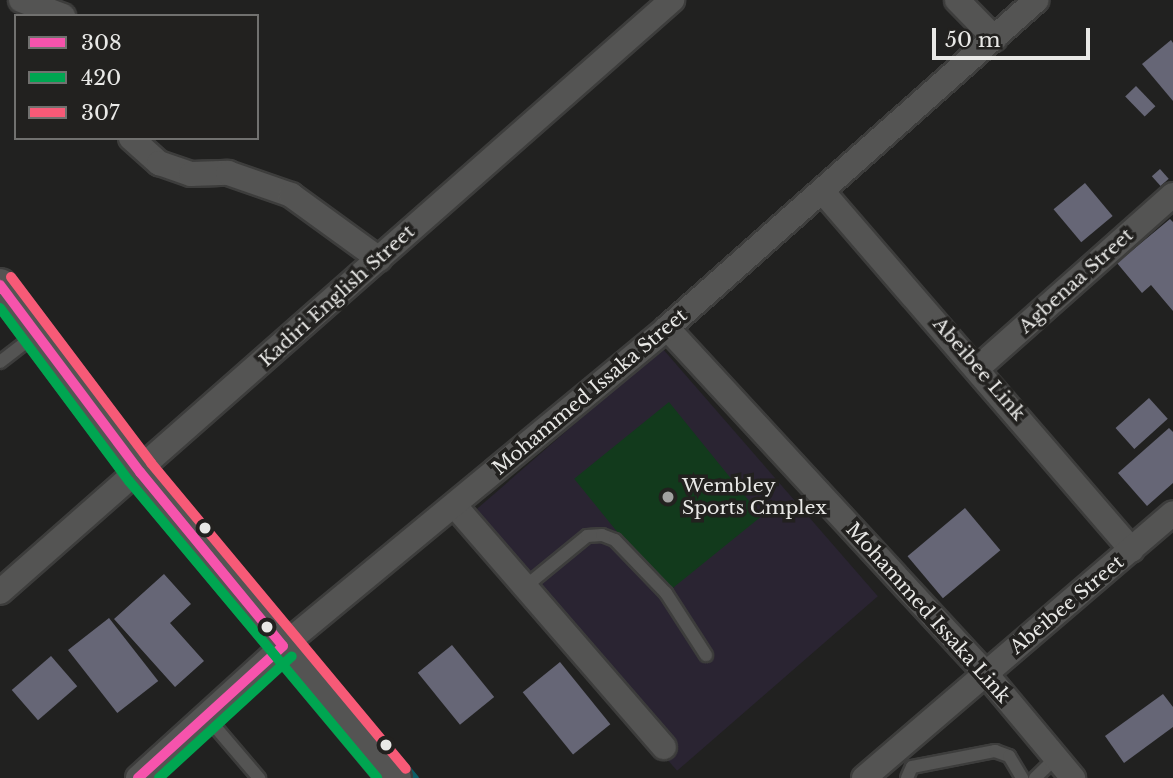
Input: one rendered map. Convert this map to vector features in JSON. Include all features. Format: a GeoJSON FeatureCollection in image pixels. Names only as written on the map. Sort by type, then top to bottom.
{"type":"FeatureCollection","features":[{"type":"Feature","properties":{"kind":"street"},"geometry":{"type":"LineString","coordinates":[[21,0],[58,14]]}},
{"type":"Feature","properties":{"kind":"street","name":"Kadiri English Street"},"geometry":{"type":"LineString","coordinates":[[0,592],[140,472],[672,0]]}},
{"type":"Feature","properties":{"kind":"street"},"geometry":{"type":"LineString","coordinates":[[957,0],[995,39]]}},
{"type":"Feature","properties":{"kind":"street","name":"Mohammed Issaka Street"},"geometry":{"type":"LineString","coordinates":[[138,778],[283,646],[667,328],[1037,0]]}},
{"type":"Feature","properties":{"kind":"street"},"geometry":{"type":"LineString","coordinates":[[133,140],[159,163],[191,174],[228,173],[305,203],[379,259]]}},
{"type":"Feature","properties":{"kind":"street","name":"Abeibee Link"},"geometry":{"type":"LineString","coordinates":[[822,191],[979,368],[1132,550]]}},
{"type":"Feature","properties":{"kind":"street","name":"Agbenaa Street"},"geometry":{"type":"LineString","coordinates":[[979,368],[1173,195]]}},
{"type":"Feature","properties":{"kind":"street"},"geometry":{"type":"LineString","coordinates":[[0,285],[140,472],[395,778]]}},
{"type":"Feature","properties":{"kind":"street","name":"Mohammed Issaka Link"},"geometry":{"type":"LineString","coordinates":[[667,328],[986,674],[1073,778]]}},
{"type":"Feature","properties":{"kind":"street"},"geometry":{"type":"LineString","coordinates":[[455,506],[664,747]]}},
{"type":"Feature","properties":{"kind":"street","name":"Abeibee Street"},"geometry":{"type":"LineString","coordinates":[[864,778],[1173,513]]}},
{"type":"Feature","properties":{"kind":"lane"},"geometry":{"type":"LineString","coordinates":[[0,362],[35,335]]}},
{"type":"Feature","properties":{"kind":"lane"},"geometry":{"type":"LineString","coordinates":[[526,586],[587,536],[602,535],[615,540],[666,593],[706,655]]}},
{"type":"Feature","properties":{"kind":"lane"},"geometry":{"type":"LineString","coordinates":[[206,716],[259,778]]}},
{"type":"Feature","properties":{"kind":"lane"},"geometry":{"type":"LineString","coordinates":[[907,778],[912,767],[995,751],[1009,756],[1021,778]]}},
{"type":"Feature","properties":{"kind":"lane"},"geometry":{"type":"LineString","coordinates":[[1035,778],[1056,758]]}},
{"type":"Feature","properties":{"kind":"shaded area"},"geometry":{"type":"Polygon","coordinates":[[[662,348],[878,596],[677,771],[461,523],[662,348]]]}},
{"type":"Feature","properties":{"kind":"green space","name":"Wembley Sports Cmplex"},"geometry":{"type":"Polygon","coordinates":[[[669,402],[762,516],[667,593],[574,479],[669,402]]]}},
{"type":"Feature","properties":{"kind":"building"},"geometry":{"type":"Polygon","coordinates":[[[1171,40],[1173,43],[1173,101],[1142,64],[1171,40]]]}},
{"type":"Feature","properties":{"kind":"building"},"geometry":{"type":"Polygon","coordinates":[[[1136,86],[1155,106],[1145,117],[1125,96],[1136,86]]]}},
{"type":"Feature","properties":{"kind":"building"},"geometry":{"type":"Polygon","coordinates":[[[1160,169],[1169,179],[1161,186],[1152,176],[1160,169]]]}},
{"type":"Feature","properties":{"kind":"building"},"geometry":{"type":"Polygon","coordinates":[[[1085,183],[1113,216],[1081,242],[1054,209],[1085,183]]]}},
{"type":"Feature","properties":{"kind":"building"},"geometry":{"type":"Polygon","coordinates":[[[1170,219],[1173,222],[1173,311],[1151,285],[1142,293],[1117,263],[1170,219]]]}},
{"type":"Feature","properties":{"kind":"building"},"geometry":{"type":"Polygon","coordinates":[[[1149,398],[1168,419],[1134,449],[1116,428],[1149,398]]]}},
{"type":"Feature","properties":{"kind":"building"},"geometry":{"type":"Polygon","coordinates":[[[1169,428],[1173,432],[1173,483],[1147,506],[1118,473],[1169,428]]]}},
{"type":"Feature","properties":{"kind":"building"},"geometry":{"type":"Polygon","coordinates":[[[965,508],[1000,550],[943,598],[908,556],[965,508]]]}},
{"type":"Feature","properties":{"kind":"building"},"geometry":{"type":"Polygon","coordinates":[[[164,574],[191,604],[170,623],[204,661],[175,687],[114,619],[164,574]]]}},
{"type":"Feature","properties":{"kind":"building"},"geometry":{"type":"Polygon","coordinates":[[[109,618],[158,681],[117,713],[68,650],[109,618]]]}},
{"type":"Feature","properties":{"kind":"building"},"geometry":{"type":"Polygon","coordinates":[[[452,645],[494,697],[460,725],[418,673],[452,645]]]}},
{"type":"Feature","properties":{"kind":"building"},"geometry":{"type":"Polygon","coordinates":[[[51,656],[77,686],[38,720],[12,690],[51,656]]]}},
{"type":"Feature","properties":{"kind":"building"},"geometry":{"type":"Polygon","coordinates":[[[560,662],[610,724],[573,754],[523,692],[560,662]]]}},
{"type":"Feature","properties":{"kind":"building"},"geometry":{"type":"Polygon","coordinates":[[[1163,694],[1173,707],[1173,727],[1124,763],[1105,736],[1163,694]]]}},
{"type":"Feature","properties":{"kind":"waterway"},"geometry":{"type":"LineString","coordinates":[[399,758],[416,778]]}},
{"type":"Feature","properties":{"kind":"transit line","name":"307"},"geometry":{"type":"LineString","coordinates":[[11,277],[151,463],[406,769]]}},
{"type":"Feature","properties":{"kind":"transit line","name":"308"},"geometry":{"type":"LineString","coordinates":[[0,285],[140,472],[283,646]]}},
{"type":"Feature","properties":{"kind":"transit line","name":"420"},"geometry":{"type":"LineString","coordinates":[[0,308],[129,481],[377,778]]}},
{"type":"Feature","properties":{"kind":"transit line","name":"308"},"geometry":{"type":"LineString","coordinates":[[138,778],[283,646]]}},
{"type":"Feature","properties":{"kind":"transit line","name":"420"},"geometry":{"type":"LineString","coordinates":[[159,778],[292,656]]}},
{"type":"Feature","properties":{"kind":"place","name":"Wembley Sports Cmplex"},"geometry":{"type":"Point","coordinates":[668,497]}}]}
